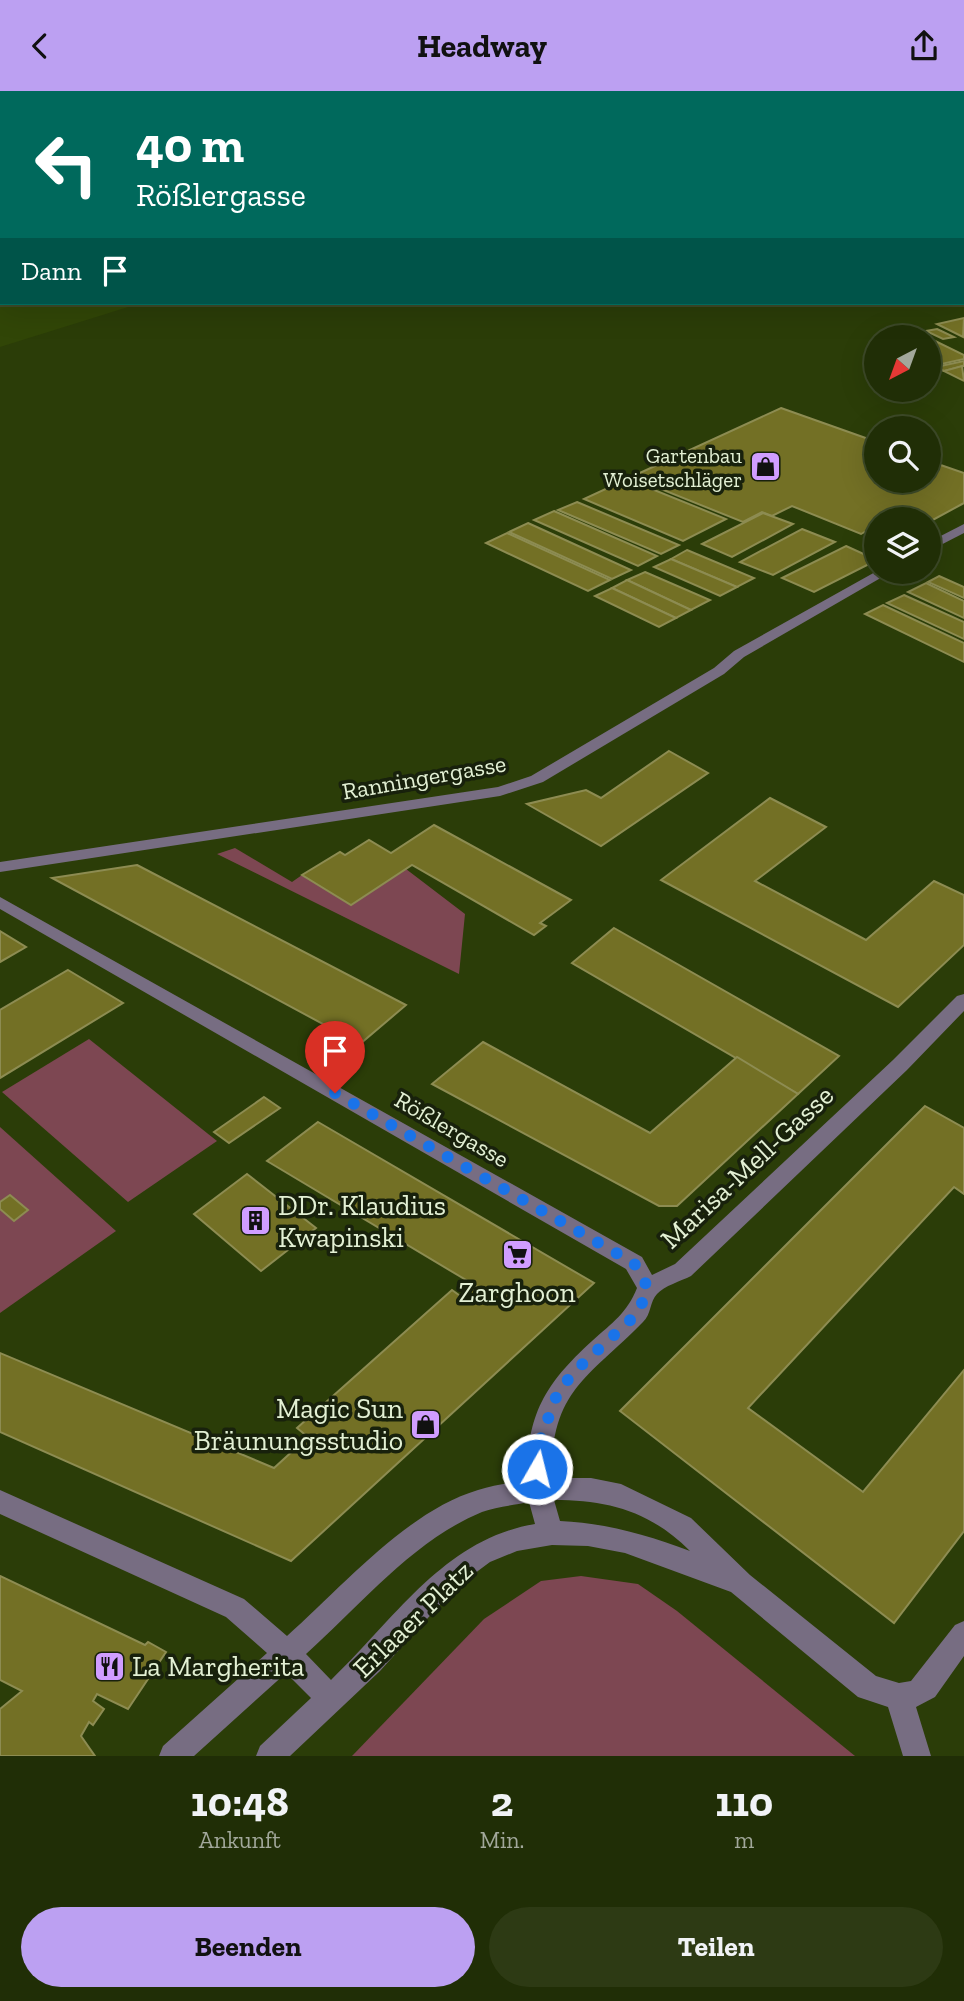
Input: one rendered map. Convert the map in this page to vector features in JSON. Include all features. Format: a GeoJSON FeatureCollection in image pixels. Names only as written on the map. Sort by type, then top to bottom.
{"type":"FeatureCollection","features":[{"type":"Feature","properties":{"kind":"street"},"geometry":{"type":"LineString","coordinates":[[941,540],[964,528]]}},
{"type":"Feature","properties":{"kind":"street","name":"Ranningergasse"},"geometry":{"type":"LineString","coordinates":[[0,867],[500,790],[537,779],[719,671],[739,654],[864,584]]}},
{"type":"Feature","properties":{"kind":"street","name":"Rößlergasse"},"geometry":{"type":"LineString","coordinates":[[2,905],[634,1263],[648,1288]]}},
{"type":"Feature","properties":{"kind":"street","name":"Marisa-Mell-Gasse"},"geometry":{"type":"LineString","coordinates":[[648,1288],[683,1270],[900,1065],[964,1000]]}},
{"type":"Feature","properties":{"kind":"street"},"geometry":{"type":"LineString","coordinates":[[550,1532],[538,1489],[539,1443],[558,1392],[576,1370],[638,1313],[648,1288]]}},
{"type":"Feature","properties":{"kind":"street","name":"Erlaaer Platz"},"geometry":{"type":"LineString","coordinates":[[173,1756],[387,1560],[430,1526],[480,1501],[538,1489],[591,1489],[621,1495],[682,1526],[741,1584],[857,1680],[882,1693],[900,1697]]}},
{"type":"Feature","properties":{"kind":"street"},"geometry":{"type":"LineString","coordinates":[[0,1502],[235,1608],[253,1621],[330,1697]]}},
{"type":"Feature","properties":{"kind":"street","name":"Erlaaer Platz"},"geometry":{"type":"LineString","coordinates":[[270,1756],[370,1660],[448,1577],[498,1546],[550,1532],[591,1533],[635,1542],[741,1584]]}},
{"type":"Feature","properties":{"kind":"street"},"geometry":{"type":"LineString","coordinates":[[917,1756],[900,1697],[918,1693],[925,1687],[964,1634]]}},
{"type":"Feature","properties":{"kind":"shaded area"},"geometry":{"type":"Polygon","coordinates":[[[0,305],[135,305],[0,347],[0,305]]]}},
{"type":"Feature","properties":{"kind":"shaded area"},"geometry":{"type":"Polygon","coordinates":[[[235,848],[292,882],[302,875],[351,905],[406,869],[465,914],[459,974],[217,854],[235,848]]]}},
{"type":"Feature","properties":{"kind":"shaded area"},"geometry":{"type":"Polygon","coordinates":[[[89,1039],[217,1141],[128,1202],[2,1092],[89,1039]]]}},
{"type":"Feature","properties":{"kind":"shaded area"},"geometry":{"type":"Polygon","coordinates":[[[0,1127],[116,1231],[0,1313],[0,1127]]]}},
{"type":"Feature","properties":{"kind":"shaded area"},"geometry":{"type":"Polygon","coordinates":[[[581,1576],[638,1584],[677,1611],[855,1756],[352,1756],[484,1619],[541,1581],[581,1576]]]}},
{"type":"Feature","properties":{"kind":"building"},"geometry":{"type":"Polygon","coordinates":[[[964,318],[963,337],[942,325],[937,324],[964,318]]]}},
{"type":"Feature","properties":{"kind":"building"},"geometry":{"type":"Polygon","coordinates":[[[942,331],[954,337],[943,339],[942,331]]]}},
{"type":"Feature","properties":{"kind":"building"},"geometry":{"type":"Polygon","coordinates":[[[942,344],[964,355],[964,359],[942,364],[942,344]]]}},
{"type":"Feature","properties":{"kind":"building"},"geometry":{"type":"Polygon","coordinates":[[[964,361],[964,366],[944,371],[942,366],[964,361]]]}},
{"type":"Feature","properties":{"kind":"building"},"geometry":{"type":"Polygon","coordinates":[[[962,366],[964,381],[944,371],[962,366]]]}},
{"type":"Feature","properties":{"kind":"building","name":"Gartenbau Woisetschläger"},"geometry":{"type":"Polygon","coordinates":[[[781,408],[864,437],[864,493],[941,493],[941,465],[964,473],[964,503],[941,515],[941,507],[864,507],[864,532],[861,534],[792,506],[772,516],[762,512],[743,522],[631,477],[781,408]]]}},
{"type":"Feature","properties":{"kind":"building"},"geometry":{"type":"Polygon","coordinates":[[[627,479],[726,519],[683,541],[584,499],[627,479]]]}},
{"type":"Feature","properties":{"kind":"building"},"geometry":{"type":"Polygon","coordinates":[[[577,502],[679,545],[661,554],[558,510],[577,502]]]}},
{"type":"Feature","properties":{"kind":"building"},"geometry":{"type":"Polygon","coordinates":[[[554,511],[657,556],[638,566],[534,520],[554,511]]]}},
{"type":"Feature","properties":{"kind":"building"},"geometry":{"type":"Polygon","coordinates":[[[763,513],[793,524],[732,557],[702,544],[763,513]]]}},
{"type":"Feature","properties":{"kind":"building"},"geometry":{"type":"Polygon","coordinates":[[[528,523],[631,570],[612,579],[509,532],[528,523]]]}},
{"type":"Feature","properties":{"kind":"building"},"geometry":{"type":"Polygon","coordinates":[[[802,529],[835,542],[773,575],[740,562],[802,529]]]}},
{"type":"Feature","properties":{"kind":"building"},"geometry":{"type":"Polygon","coordinates":[[[507,533],[610,580],[588,591],[486,543],[507,533]]]}},
{"type":"Feature","properties":{"kind":"building"},"geometry":{"type":"Polygon","coordinates":[[[846,546],[864,554],[864,567],[814,592],[782,578],[846,546]]]}},
{"type":"Feature","properties":{"kind":"building"},"geometry":{"type":"Polygon","coordinates":[[[687,550],[754,578],[737,587],[671,559],[687,550]]]}},
{"type":"Feature","properties":{"kind":"building"},"geometry":{"type":"Polygon","coordinates":[[[671,559],[737,587],[720,596],[654,567],[671,559]]]}},
{"type":"Feature","properties":{"kind":"building"},"geometry":{"type":"Polygon","coordinates":[[[645,572],[710,600],[691,610],[627,580],[645,572]]]}},
{"type":"Feature","properties":{"kind":"building"},"geometry":{"type":"Polygon","coordinates":[[[941,577],[964,587],[964,598],[932,584],[941,584],[941,577]]]}},
{"type":"Feature","properties":{"kind":"building"},"geometry":{"type":"Polygon","coordinates":[[[627,580],[691,610],[676,618],[612,588],[627,580]]]}},
{"type":"Feature","properties":{"kind":"building"},"geometry":{"type":"Polygon","coordinates":[[[928,584],[964,601],[964,618],[908,592],[928,584]]]}},
{"type":"Feature","properties":{"kind":"building"},"geometry":{"type":"Polygon","coordinates":[[[612,588],[676,618],[659,627],[595,596],[612,588]]]}},
{"type":"Feature","properties":{"kind":"building"},"geometry":{"type":"Polygon","coordinates":[[[904,595],[964,622],[964,639],[887,603],[904,595]]]}},
{"type":"Feature","properties":{"kind":"building"},"geometry":{"type":"Polygon","coordinates":[[[883,605],[964,643],[964,662],[865,614],[883,605]]]}},
{"type":"Feature","properties":{"kind":"building"},"geometry":{"type":"Polygon","coordinates":[[[669,751],[708,773],[601,846],[527,804],[586,790],[601,798],[669,751]]]}},
{"type":"Feature","properties":{"kind":"building"},"geometry":{"type":"Polygon","coordinates":[[[770,798],[826,827],[755,881],[866,940],[934,881],[964,895],[964,945],[898,1007],[661,880],[770,798]]]}},
{"type":"Feature","properties":{"kind":"building"},"geometry":{"type":"Polygon","coordinates":[[[434,825],[571,900],[540,923],[546,926],[534,935],[412,865],[351,905],[302,875],[340,852],[345,855],[369,840],[391,853],[434,825]]]}},
{"type":"Feature","properties":{"kind":"building"},"geometry":{"type":"Polygon","coordinates":[[[137,865],[406,1005],[360,1044],[52,878],[137,865]]]}},
{"type":"Feature","properties":{"kind":"building"},"geometry":{"type":"Polygon","coordinates":[[[614,928],[839,1056],[798,1094],[572,963],[614,928]]]}},
{"type":"Feature","properties":{"kind":"building"},"geometry":{"type":"Polygon","coordinates":[[[0,931],[26,947],[0,962],[0,931]]]}},
{"type":"Feature","properties":{"kind":"building"},"geometry":{"type":"Polygon","coordinates":[[[68,970],[123,1003],[0,1078],[0,1010],[68,970]]]}},
{"type":"Feature","properties":{"kind":"building"},"geometry":{"type":"Polygon","coordinates":[[[483,1042],[650,1133],[737,1057],[798,1094],[677,1206],[659,1206],[432,1084],[483,1042]]]}},
{"type":"Feature","properties":{"kind":"building"},"geometry":{"type":"Polygon","coordinates":[[[264,1097],[280,1108],[229,1143],[214,1132],[264,1097]]]}},
{"type":"Feature","properties":{"kind":"building"},"geometry":{"type":"Polygon","coordinates":[[[925,1106],[964,1128],[964,1194],[954,1187],[748,1408],[863,1492],[964,1370],[964,1531],[894,1623],[620,1411],[925,1106]]]}},
{"type":"Feature","properties":{"kind":"building"},"geometry":{"type":"Polygon","coordinates":[[[318,1122],[594,1283],[291,1561],[0,1432],[0,1353],[274,1468],[308,1437],[297,1428],[452,1290],[463,1298],[476,1286],[267,1161],[318,1122]]]}},
{"type":"Feature","properties":{"kind":"building","name":"DDr. Klaudius Kwapinski"},"geometry":{"type":"Polygon","coordinates":[[[247,1174],[316,1228],[261,1271],[194,1214],[247,1174]]]}},
{"type":"Feature","properties":{"kind":"building"},"geometry":{"type":"Polygon","coordinates":[[[10,1195],[28,1210],[14,1221],[0,1209],[0,1202],[10,1195]]]}},
{"type":"Feature","properties":{"kind":"building"},"geometry":{"type":"Polygon","coordinates":[[[0,1576],[145,1645],[148,1642],[166,1652],[128,1709],[97,1694],[93,1701],[104,1709],[93,1725],[89,1722],[81,1736],[95,1756],[0,1756],[0,1709],[22,1691],[0,1680],[0,1576]]]}},
{"type":"Feature","properties":{"kind":"place","name":"Gartenbau Woisetschläger"},"geometry":{"type":"Point","coordinates":[765,467]}},
{"type":"Feature","properties":{"kind":"place","name":"DDr. Klaudius Kwapinski"},"geometry":{"type":"Point","coordinates":[255,1221]}},
{"type":"Feature","properties":{"kind":"place","name":"Zarghoon"},"geometry":{"type":"Point","coordinates":[517,1255]}},
{"type":"Feature","properties":{"kind":"place","name":"Magic Sun Bräunungsstudio"},"geometry":{"type":"Point","coordinates":[426,1424]}},
{"type":"Feature","properties":{"kind":"place","name":"La Margherita"},"geometry":{"type":"Point","coordinates":[109,1666]}},
{"type":"Feature","properties":{"kind":"route"},"geometry":{"type":"LineString","coordinates":[[335,1093],[634,1263],[648,1288],[638,1313],[576,1370],[558,1392],[539,1443],[537,1469]]}}]}
